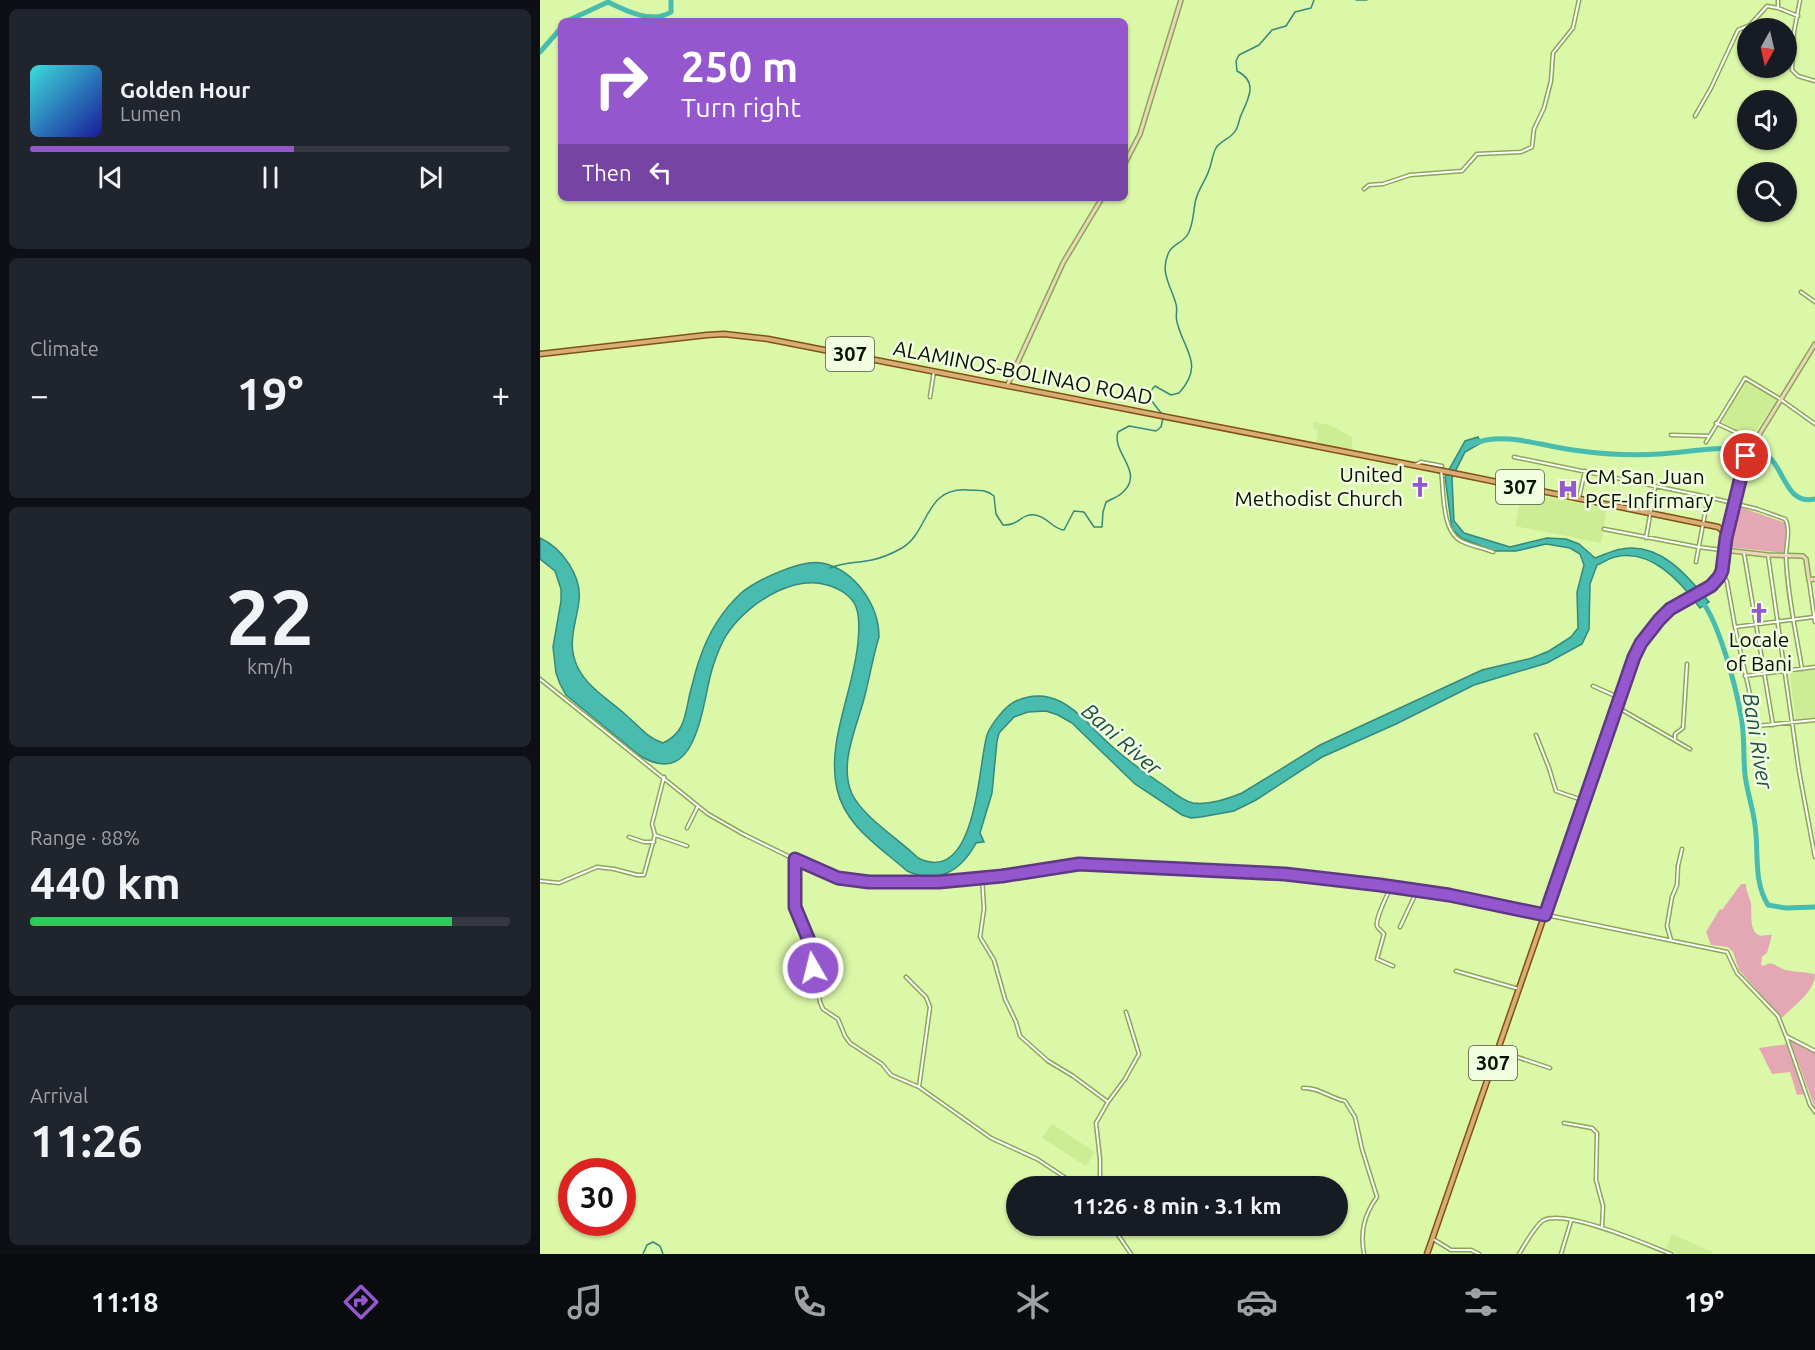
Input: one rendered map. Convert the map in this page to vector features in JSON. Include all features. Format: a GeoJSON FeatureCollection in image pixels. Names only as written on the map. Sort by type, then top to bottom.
{"type":"FeatureCollection","features":[{"type":"Feature","properties":{"kind":"main road"},"geometry":{"type":"LineString","coordinates":[[1128,157],[1148,111],[1167,39],[1181,0]]}},
{"type":"Feature","properties":{"kind":"main road"},"geometry":{"type":"LineString","coordinates":[[1008,386],[1063,263],[1100,201]]}},
{"type":"Feature","properties":{"kind":"main road","name":"ALAMINOS-BOLINAO ROAD"},"geometry":{"type":"LineString","coordinates":[[540,354],[685,336],[724,334],[768,339],[1442,469],[1578,499]]}},
{"type":"Feature","properties":{"kind":"main road"},"geometry":{"type":"LineString","coordinates":[[1722,571],[1726,538],[1746,456],[1815,344]]}},
{"type":"Feature","properties":{"kind":"main road","name":"307"},"geometry":{"type":"LineString","coordinates":[[1578,499],[1718,527]]}},
{"type":"Feature","properties":{"kind":"main road"},"geometry":{"type":"LineString","coordinates":[[1718,527],[1729,525]]}},
{"type":"Feature","properties":{"kind":"main road"},"geometry":{"type":"LineString","coordinates":[[1718,527],[1726,538]]}},
{"type":"Feature","properties":{"kind":"main road"},"geometry":{"type":"LineString","coordinates":[[1724,550],[1804,557],[1809,580],[1815,579]]}},
{"type":"Feature","properties":{"kind":"main road","name":"307"},"geometry":{"type":"LineString","coordinates":[[1427,1254],[1641,643],[1670,609],[1714,583],[1722,571]]}},
{"type":"Feature","properties":{"kind":"street"},"geometry":{"type":"LineString","coordinates":[[1364,189],[1369,185],[1383,184],[1410,175],[1462,171],[1477,154],[1521,152],[1530,149],[1533,145],[1534,129],[1544,108],[1551,81],[1553,53],[1573,28],[1579,0]]}},
{"type":"Feature","properties":{"kind":"street"},"geometry":{"type":"LineString","coordinates":[[1778,0],[1778,8]]}},
{"type":"Feature","properties":{"kind":"street"},"geometry":{"type":"LineString","coordinates":[[1800,0],[1792,70],[1798,76],[1815,81]]}},
{"type":"Feature","properties":{"kind":"street"},"geometry":{"type":"LineString","coordinates":[[1695,116],[1738,30],[1750,25],[1767,6],[1798,16]]}},
{"type":"Feature","properties":{"kind":"street"},"geometry":{"type":"LineString","coordinates":[[1801,292],[1815,302]]}},
{"type":"Feature","properties":{"kind":"street"},"geometry":{"type":"LineString","coordinates":[[930,397],[934,371]]}},
{"type":"Feature","properties":{"kind":"street"},"geometry":{"type":"LineString","coordinates":[[1706,442],[1745,378],[1815,424]]}},
{"type":"Feature","properties":{"kind":"street"},"geometry":{"type":"LineString","coordinates":[[1716,423],[1754,442]]}},
{"type":"Feature","properties":{"kind":"street"},"geometry":{"type":"LineString","coordinates":[[1671,435],[1709,436]]}},
{"type":"Feature","properties":{"kind":"street"},"geometry":{"type":"LineString","coordinates":[[1514,457],[1734,503],[1786,520],[1788,525],[1786,556],[1802,669]]}},
{"type":"Feature","properties":{"kind":"street"},"geometry":{"type":"LineString","coordinates":[[1442,469],[1446,518],[1450,531],[1461,541],[1493,552]]}},
{"type":"Feature","properties":{"kind":"street"},"geometry":{"type":"LineString","coordinates":[[1578,499],[1585,471]]}},
{"type":"Feature","properties":{"kind":"street"},"geometry":{"type":"LineString","coordinates":[[1646,538],[1656,486]]}},
{"type":"Feature","properties":{"kind":"street"},"geometry":{"type":"LineString","coordinates":[[1696,562],[1708,497]]}},
{"type":"Feature","properties":{"kind":"street"},"geometry":{"type":"LineString","coordinates":[[1604,529],[1724,550]]}},
{"type":"Feature","properties":{"kind":"street"},"geometry":{"type":"LineString","coordinates":[[1744,552],[1773,725]]}},
{"type":"Feature","properties":{"kind":"street"},"geometry":{"type":"LineString","coordinates":[[1768,555],[1799,771],[1815,857]]}},
{"type":"Feature","properties":{"kind":"street"},"geometry":{"type":"LineString","coordinates":[[1722,571],[1727,582],[1757,726],[1815,720]]}},
{"type":"Feature","properties":{"kind":"street"},"geometry":{"type":"LineString","coordinates":[[1809,580],[1815,622]]}},
{"type":"Feature","properties":{"kind":"street"},"geometry":{"type":"LineString","coordinates":[[1735,627],[1814,617]]}},
{"type":"Feature","properties":{"kind":"street"},"geometry":{"type":"LineString","coordinates":[[1675,741],[1675,734],[1683,728],[1687,664]]}},
{"type":"Feature","properties":{"kind":"street"},"geometry":{"type":"LineString","coordinates":[[1745,676],[1815,667]]}},
{"type":"Feature","properties":{"kind":"street"},"geometry":{"type":"LineString","coordinates":[[540,679],[698,806],[743,834],[838,878],[852,881],[939,882],[1079,864],[1285,874],[1417,891],[1727,952],[1737,973],[1778,1017],[1810,1106],[1815,1112]]}},
{"type":"Feature","properties":{"kind":"street"},"geometry":{"type":"LineString","coordinates":[[1593,686],[1620,698]]}},
{"type":"Feature","properties":{"kind":"street"},"geometry":{"type":"LineString","coordinates":[[1617,707],[1690,749]]}},
{"type":"Feature","properties":{"kind":"street"},"geometry":{"type":"LineString","coordinates":[[1536,735],[1556,790],[1585,801]]}},
{"type":"Feature","properties":{"kind":"street"},"geometry":{"type":"LineString","coordinates":[[540,881],[561,882],[597,867],[644,875],[654,842],[655,835],[652,825],[664,777]]}},
{"type":"Feature","properties":{"kind":"street"},"geometry":{"type":"LineString","coordinates":[[687,828],[698,806]]}},
{"type":"Feature","properties":{"kind":"street"},"geometry":{"type":"LineString","coordinates":[[655,835],[687,846]]}},
{"type":"Feature","properties":{"kind":"street"},"geometry":{"type":"LineString","coordinates":[[629,837],[648,843],[654,842]]}},
{"type":"Feature","properties":{"kind":"street"},"geometry":{"type":"LineString","coordinates":[[1671,940],[1667,926],[1672,897],[1677,885],[1682,849]]}},
{"type":"Feature","properties":{"kind":"street"},"geometry":{"type":"LineString","coordinates":[[795,859],[795,907],[810,943],[821,1006],[838,1019],[842,1032],[850,1042],[882,1064],[894,1077],[919,1087],[991,1138],[1037,1159],[1063,1176]]}},
{"type":"Feature","properties":{"kind":"street"},"geometry":{"type":"LineString","coordinates":[[982,877],[984,909],[980,937],[982,944],[994,960],[1005,999],[1020,1036],[1048,1060],[1108,1102]]}},
{"type":"Feature","properties":{"kind":"street"},"geometry":{"type":"LineString","coordinates":[[1391,887],[1377,922],[1378,928],[1384,934],[1377,959],[1393,966]]}},
{"type":"Feature","properties":{"kind":"street"},"geometry":{"type":"LineString","coordinates":[[1400,927],[1417,891]]}},
{"type":"Feature","properties":{"kind":"street"},"geometry":{"type":"LineString","coordinates":[[1456,971],[1519,989]]}},
{"type":"Feature","properties":{"kind":"street"},"geometry":{"type":"LineString","coordinates":[[906,977],[926,997],[930,1007],[919,1087]]}},
{"type":"Feature","properties":{"kind":"street"},"geometry":{"type":"LineString","coordinates":[[1100,1176],[1096,1123],[1125,1079],[1138,1054],[1126,1012]]}},
{"type":"Feature","properties":{"kind":"street"},"geometry":{"type":"LineString","coordinates":[[1786,1036],[1815,1051]]}},
{"type":"Feature","properties":{"kind":"street"},"geometry":{"type":"LineString","coordinates":[[1498,1050],[1550,1068]]}},
{"type":"Feature","properties":{"kind":"street"},"geometry":{"type":"LineString","coordinates":[[1303,1088],[1314,1089],[1345,1101],[1355,1117],[1377,1197],[1366,1213],[1362,1240],[1364,1254]]}},
{"type":"Feature","properties":{"kind":"street"},"geometry":{"type":"LineString","coordinates":[[1564,1123],[1592,1128],[1597,1133],[1596,1180],[1602,1206],[1602,1228]]}},
{"type":"Feature","properties":{"kind":"street"},"geometry":{"type":"LineString","coordinates":[[1519,1254],[1545,1219],[1571,1221],[1602,1228],[1671,1254]]}},
{"type":"Feature","properties":{"kind":"street"},"geometry":{"type":"LineString","coordinates":[[1561,1254],[1571,1221]]}},
{"type":"Feature","properties":{"kind":"street"},"geometry":{"type":"LineString","coordinates":[[1119,1236],[1131,1254]]}},
{"type":"Feature","properties":{"kind":"street"},"geometry":{"type":"LineString","coordinates":[[1433,1239],[1451,1250],[1471,1250],[1479,1254]]}},
{"type":"Feature","properties":{"kind":"shaded area"},"geometry":{"type":"Polygon","coordinates":[[[1745,379],[1777,399],[1752,437],[1720,421],[1745,379]]]}},
{"type":"Feature","properties":{"kind":"shaded area"},"geometry":{"type":"Polygon","coordinates":[[[1314,422],[1331,425],[1353,438],[1351,450],[1316,443],[1318,430],[1313,428],[1314,422]]]}},
{"type":"Feature","properties":{"kind":"shaded area"},"geometry":{"type":"Polygon","coordinates":[[[1522,492],[1607,509],[1601,543],[1515,526],[1522,492]]]}},
{"type":"Feature","properties":{"kind":"shaded area"},"geometry":{"type":"Polygon","coordinates":[[[1737,506],[1786,523],[1785,553],[1728,547],[1737,506]]]}},
{"type":"Feature","properties":{"kind":"shaded area"},"geometry":{"type":"Polygon","coordinates":[[[1815,669],[1815,717],[1796,719],[1789,672],[1815,669]]]}},
{"type":"Feature","properties":{"kind":"shaded area"},"geometry":{"type":"Polygon","coordinates":[[[1741,884],[1746,884],[1751,903],[1753,929],[1760,936],[1772,935],[1767,953],[1762,957],[1761,965],[1771,964],[1786,970],[1815,974],[1807,993],[1782,1018],[1739,970],[1733,952],[1728,947],[1711,945],[1706,932],[1720,909],[1722,910],[1741,884]]]}},
{"type":"Feature","properties":{"kind":"shaded area"},"geometry":{"type":"Polygon","coordinates":[[[1789,1038],[1815,1050],[1815,1108],[1789,1038]]]}},
{"type":"Feature","properties":{"kind":"shaded area"},"geometry":{"type":"Polygon","coordinates":[[[1788,1044],[1806,1094],[1797,1095],[1790,1072],[1772,1074],[1759,1048],[1788,1044]]]}},
{"type":"Feature","properties":{"kind":"shaded area"},"geometry":{"type":"Polygon","coordinates":[[[1052,1124],[1095,1152],[1086,1166],[1042,1138],[1052,1124]]]}},
{"type":"Feature","properties":{"kind":"shaded area"},"geometry":{"type":"Polygon","coordinates":[[[1672,1234],[1713,1252],[1712,1254],[1679,1254],[1666,1248],[1672,1234]]]}},
{"type":"Feature","properties":{"kind":"water"},"geometry":{"type":"Polygon","coordinates":[[[1478,437],[1481,443],[1465,452],[1452,478],[1454,521],[1464,533],[1510,547],[1547,538],[1566,539],[1579,544],[1595,558],[1622,549],[1636,548],[1649,551],[1672,563],[1709,602],[1700,608],[1674,578],[1653,562],[1628,556],[1610,558],[1597,565],[1590,584],[1589,629],[1582,644],[1547,663],[1474,685],[1396,724],[1322,757],[1256,800],[1234,811],[1191,818],[1182,815],[1135,784],[1072,723],[1046,711],[1028,712],[1014,717],[999,733],[992,793],[980,833],[984,842],[976,843],[963,861],[948,873],[929,876],[907,871],[856,825],[841,802],[837,789],[835,753],[855,660],[859,622],[855,605],[849,597],[836,588],[821,584],[802,584],[778,591],[755,605],[735,624],[724,639],[715,660],[693,741],[684,754],[673,763],[658,763],[639,755],[566,695],[556,673],[553,647],[561,589],[555,571],[540,559],[540,538],[563,556],[577,582],[579,601],[572,643],[574,659],[582,675],[600,694],[648,735],[663,743],[677,733],[681,727],[703,649],[716,623],[734,600],[748,588],[791,567],[822,563],[845,573],[855,581],[870,601],[878,625],[879,637],[848,757],[848,782],[852,794],[873,820],[918,858],[938,862],[952,855],[963,840],[977,795],[987,735],[999,715],[1008,706],[1032,696],[1046,697],[1072,708],[1121,754],[1182,799],[1193,803],[1218,801],[1242,793],[1320,745],[1482,670],[1532,658],[1549,651],[1571,637],[1578,628],[1577,592],[1584,565],[1580,554],[1570,548],[1546,544],[1516,551],[1494,551],[1461,538],[1452,529],[1445,477],[1465,441],[1478,437]]]}},
{"type":"Feature","properties":{"kind":"waterway"},"geometry":{"type":"LineString","coordinates":[[573,18],[608,2],[639,15],[656,17],[671,12],[671,0]]}},
{"type":"Feature","properties":{"kind":"waterway"},"geometry":{"type":"LineString","coordinates":[[1162,414],[1150,393],[1155,386],[1171,395],[1179,393],[1187,383],[1192,365],[1176,318],[1177,306],[1167,279],[1166,259],[1171,249],[1188,234],[1196,199],[1208,174],[1215,151],[1218,145],[1236,130],[1247,101],[1249,84],[1247,79],[1237,71],[1236,61],[1239,55],[1259,45],[1272,30],[1286,26],[1295,12],[1311,8],[1314,0]]}},
{"type":"Feature","properties":{"kind":"waterway"},"geometry":{"type":"LineString","coordinates":[[1356,0],[1367,0]]}},
{"type":"Feature","properties":{"kind":"waterway"},"geometry":{"type":"LineString","coordinates":[[540,52],[558,31]]}},
{"type":"Feature","properties":{"kind":"waterway"},"geometry":{"type":"LineString","coordinates":[[830,568],[876,559],[902,548],[911,541],[935,503],[943,495],[954,491],[979,490],[994,496],[996,514],[1003,525],[1013,524],[1026,516],[1035,515],[1064,530],[1074,511],[1084,512],[1094,527],[1102,527],[1106,502],[1122,493],[1131,478],[1117,440],[1118,432],[1129,426],[1156,431],[1161,427],[1163,418]]}},
{"type":"Feature","properties":{"kind":"waterway"},"geometry":{"type":"LineString","coordinates":[[1473,444],[1485,440],[1510,439],[1605,454],[1628,455],[1697,450],[1749,450],[1768,456],[1796,496],[1815,499]]}},
{"type":"Feature","properties":{"kind":"waterway","name":"Bani River"},"geometry":{"type":"LineString","coordinates":[[1701,600],[1708,610],[1720,639],[1739,704],[1745,775],[1754,819],[1758,876],[1763,896],[1768,905],[1786,908],[1815,907]]}},
{"type":"Feature","properties":{"kind":"waterway"},"geometry":{"type":"LineString","coordinates":[[643,1254],[647,1245],[653,1242],[660,1246],[663,1254]]}},
{"type":"Feature","properties":{"kind":"place","name":"United Methodist Church"},"geometry":{"type":"Point","coordinates":[1420,487]}},
{"type":"Feature","properties":{"kind":"place","name":"CM San Juan PCF-Infirmary"},"geometry":{"type":"Point","coordinates":[1568,489]}},
{"type":"Feature","properties":{"kind":"place","name":"Locale of Bani"},"geometry":{"type":"Point","coordinates":[1759,613]}},
{"type":"Feature","properties":{"kind":"route"},"geometry":{"type":"LineString","coordinates":[[813,968],[810,943],[795,907],[795,859],[838,878],[869,882],[939,882],[1002,876],[1079,864],[1285,874],[1449,895],[1545,915],[1634,657],[1641,643],[1670,609],[1711,586],[1722,571],[1726,538],[1746,456]]}}]}
